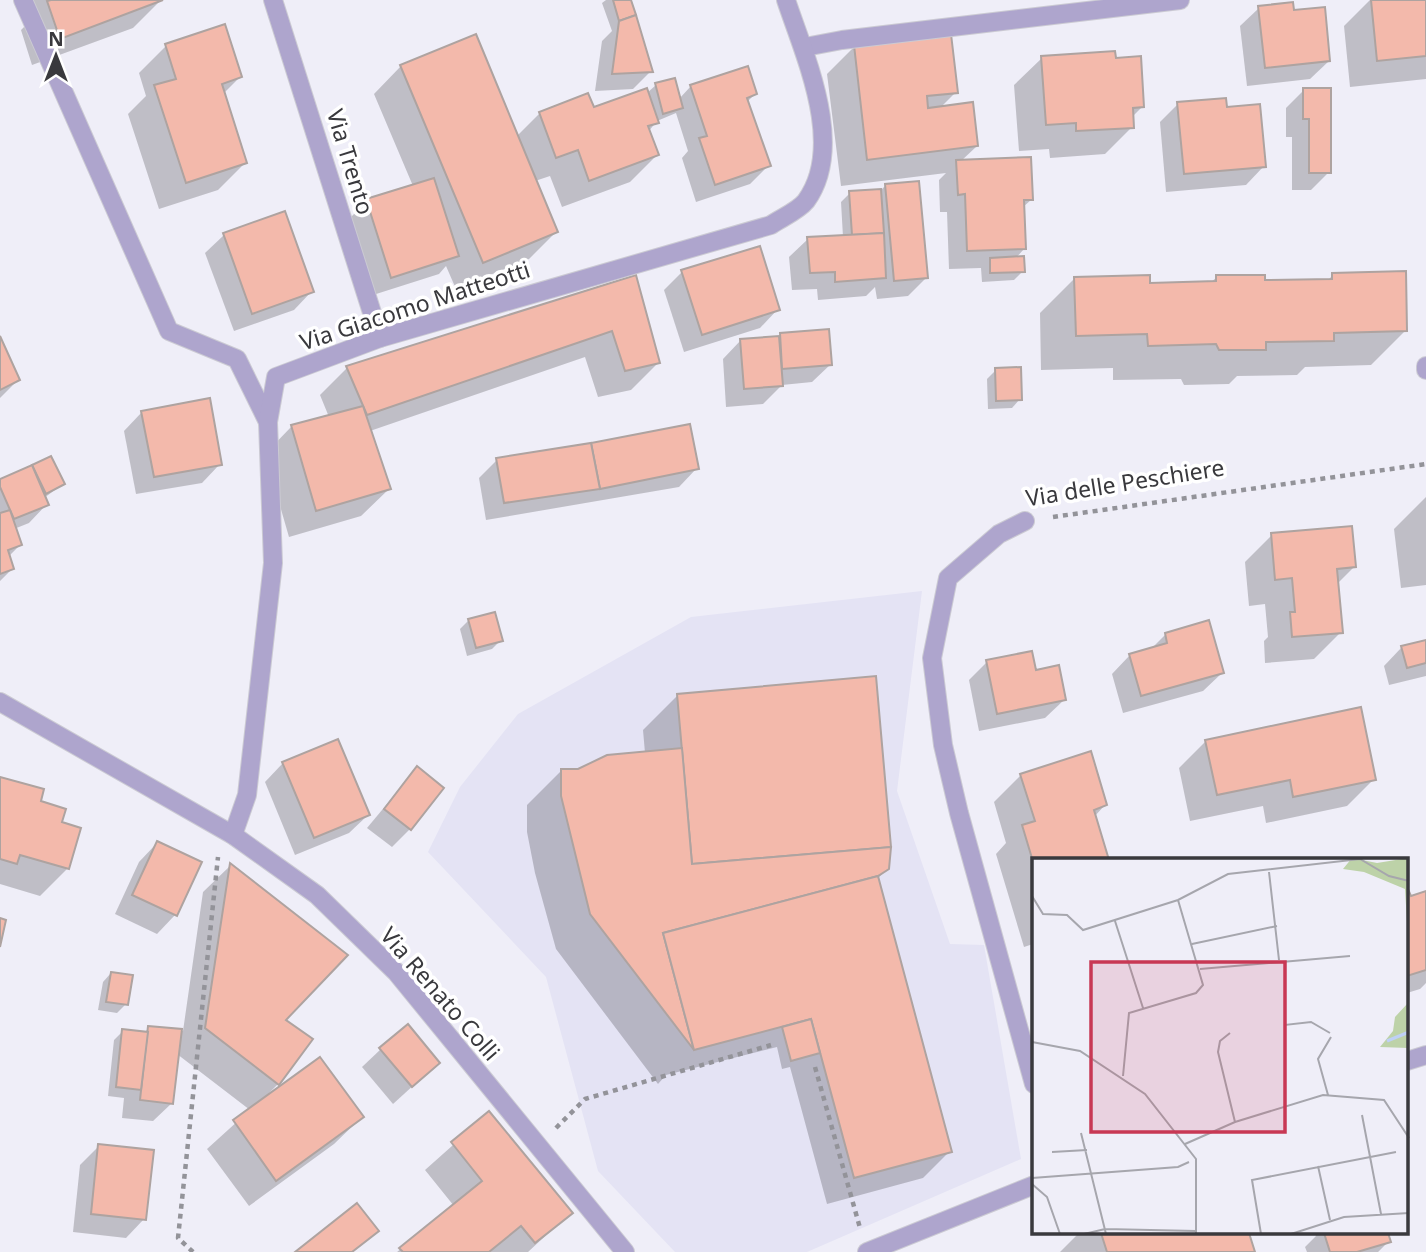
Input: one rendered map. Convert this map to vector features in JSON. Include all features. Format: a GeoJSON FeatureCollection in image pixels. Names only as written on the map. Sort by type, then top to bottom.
{"type":"FeatureCollection","features":[{"type":"Feature","properties":{"kind":"street"},"geometry":{"type":"LineString","coordinates":[[23,0],[169,331],[237,359],[268,422]]}},
{"type":"Feature","properties":{"kind":"street","name":"Via Trento"},"geometry":{"type":"LineString","coordinates":[[273,0],[380,338]]}},
{"type":"Feature","properties":{"kind":"street","name":"Via Giacomo Matteotti"},"geometry":{"type":"LineString","coordinates":[[227,832],[247,795],[273,563],[268,422],[276,377],[380,338],[771,225],[804,203],[822,168],[823,130],[804,47],[786,0]]}},
{"type":"Feature","properties":{"kind":"street"},"geometry":{"type":"LineString","coordinates":[[804,47],[842,40],[1180,0]]}},
{"type":"Feature","properties":{"kind":"street","name":"Via delle Peschiere"},"geometry":{"type":"LineString","coordinates":[[1025,521],[999,534],[948,578],[932,659],[943,745],[959,813],[1032,1077]]}},
{"type":"Feature","properties":{"kind":"street","name":"Via Renato Colli"},"geometry":{"type":"LineString","coordinates":[[0,702],[227,832],[317,895],[396,972],[625,1252]]}},
{"type":"Feature","properties":{"kind":"street"},"geometry":{"type":"LineString","coordinates":[[1408,1061],[1426,1055]]}},
{"type":"Feature","properties":{"kind":"street"},"geometry":{"type":"LineString","coordinates":[[866,1252],[1032,1186]]}},
{"type":"Feature","properties":{"kind":"path","name":"Via delle Peschiere"},"geometry":{"type":"LineString","coordinates":[[1025,521],[1426,464]]}},
{"type":"Feature","properties":{"kind":"path"},"geometry":{"type":"LineString","coordinates":[[192,1252],[178,1238],[227,832]]}},
{"type":"Feature","properties":{"kind":"path"},"geometry":{"type":"LineString","coordinates":[[546,1138],[585,1099],[771,1045]]}},
{"type":"Feature","properties":{"kind":"path"},"geometry":{"type":"LineString","coordinates":[[815,1067],[866,1252]]}},
{"type":"Feature","properties":{"kind":"shaded area"},"geometry":{"type":"Polygon","coordinates":[[[922,591],[897,791],[950,944],[984,945],[1021,1159],[807,1252],[675,1252],[598,1171],[546,977],[428,852],[460,787],[518,714],[691,617],[922,591]]]}},
{"type":"Feature","properties":{"kind":"building"},"geometry":{"type":"Polygon","coordinates":[[[163,0],[60,39],[47,1],[163,0]]]}},
{"type":"Feature","properties":{"kind":"building"},"geometry":{"type":"Polygon","coordinates":[[[613,0],[631,0],[636,15],[619,21],[613,0]]]}},
{"type":"Feature","properties":{"kind":"building"},"geometry":{"type":"Polygon","coordinates":[[[1371,0],[1426,0],[1426,56],[1377,61],[1371,0]]]}},
{"type":"Feature","properties":{"kind":"building"},"geometry":{"type":"Polygon","coordinates":[[[1293,2],[1294,10],[1325,7],[1330,61],[1265,68],[1258,6],[1293,2]]]}},
{"type":"Feature","properties":{"kind":"building"},"geometry":{"type":"Polygon","coordinates":[[[636,15],[653,72],[612,74],[619,21],[636,15]]]}},
{"type":"Feature","properties":{"kind":"building"},"geometry":{"type":"Polygon","coordinates":[[[225,24],[242,77],[222,84],[247,163],[186,183],[154,85],[176,79],[165,44],[225,24]]]}},
{"type":"Feature","properties":{"kind":"building"},"geometry":{"type":"Polygon","coordinates":[[[476,34],[558,232],[483,263],[400,65],[476,34]]]}},
{"type":"Feature","properties":{"kind":"building"},"geometry":{"type":"Polygon","coordinates":[[[951,34],[958,93],[927,96],[928,108],[973,102],[978,146],[867,160],[854,45],[951,34]]]}},
{"type":"Feature","properties":{"kind":"building"},"geometry":{"type":"Polygon","coordinates":[[[1115,51],[1116,58],[1141,56],[1144,107],[1133,108],[1134,128],[1076,131],[1076,123],[1046,125],[1041,56],[1115,51]]]}},
{"type":"Feature","properties":{"kind":"building"},"geometry":{"type":"Polygon","coordinates":[[[748,66],[757,94],[747,98],[771,166],[715,185],[699,138],[707,136],[690,85],[748,66]]]}},
{"type":"Feature","properties":{"kind":"building"},"geometry":{"type":"Polygon","coordinates":[[[675,78],[683,108],[663,114],[655,83],[675,78]]]}},
{"type":"Feature","properties":{"kind":"building"},"geometry":{"type":"Polygon","coordinates":[[[647,88],[659,123],[648,126],[659,155],[589,181],[578,150],[556,158],[539,112],[588,93],[594,107],[647,88]]]}},
{"type":"Feature","properties":{"kind":"building"},"geometry":{"type":"Polygon","coordinates":[[[1303,88],[1331,88],[1331,173],[1309,173],[1309,119],[1303,119],[1303,88]]]}},
{"type":"Feature","properties":{"kind":"building"},"geometry":{"type":"Polygon","coordinates":[[[1226,98],[1227,107],[1260,104],[1266,167],[1184,174],[1177,102],[1226,98]]]}},
{"type":"Feature","properties":{"kind":"building"},"geometry":{"type":"Polygon","coordinates":[[[1031,157],[1033,200],[1024,200],[1026,249],[967,251],[965,194],[958,195],[956,160],[1031,157]]]}},
{"type":"Feature","properties":{"kind":"building"},"geometry":{"type":"Polygon","coordinates":[[[434,178],[459,256],[391,278],[366,199],[434,178]]]}},
{"type":"Feature","properties":{"kind":"building"},"geometry":{"type":"Polygon","coordinates":[[[919,181],[928,278],[894,281],[885,184],[919,181]]]}},
{"type":"Feature","properties":{"kind":"building"},"geometry":{"type":"Polygon","coordinates":[[[881,189],[884,233],[852,235],[849,191],[881,189]]]}},
{"type":"Feature","properties":{"kind":"building"},"geometry":{"type":"Polygon","coordinates":[[[285,211],[314,292],[252,314],[223,233],[285,211]]]}},
{"type":"Feature","properties":{"kind":"building"},"geometry":{"type":"Polygon","coordinates":[[[884,233],[886,278],[835,282],[835,272],[810,273],[807,237],[884,233]]]}},
{"type":"Feature","properties":{"kind":"building"},"geometry":{"type":"Polygon","coordinates":[[[760,246],[780,310],[702,335],[681,270],[760,246]]]}},
{"type":"Feature","properties":{"kind":"building"},"geometry":{"type":"Polygon","coordinates":[[[1024,256],[1025,272],[990,273],[990,258],[1024,256]]]}},
{"type":"Feature","properties":{"kind":"building"},"geometry":{"type":"Polygon","coordinates":[[[1406,271],[1407,331],[1334,333],[1334,341],[1266,342],[1266,350],[1219,350],[1216,344],[1148,346],[1147,334],[1076,336],[1074,277],[1150,275],[1150,283],[1216,281],[1216,275],[1265,275],[1265,280],[1332,279],[1332,273],[1406,271]]]}},
{"type":"Feature","properties":{"kind":"building"},"geometry":{"type":"Polygon","coordinates":[[[636,275],[660,363],[625,371],[612,331],[367,415],[346,366],[636,275]]]}},
{"type":"Feature","properties":{"kind":"building"},"geometry":{"type":"Polygon","coordinates":[[[829,329],[832,365],[782,369],[780,333],[829,329]]]}},
{"type":"Feature","properties":{"kind":"building"},"geometry":{"type":"Polygon","coordinates":[[[0,336],[20,380],[0,390],[0,336]]]}},
{"type":"Feature","properties":{"kind":"building"},"geometry":{"type":"Polygon","coordinates":[[[779,336],[783,386],[744,389],[740,339],[779,336]]]}},
{"type":"Feature","properties":{"kind":"building"},"geometry":{"type":"Polygon","coordinates":[[[1021,367],[1022,400],[996,401],[995,368],[1021,367]]]}},
{"type":"Feature","properties":{"kind":"building"},"geometry":{"type":"Polygon","coordinates":[[[210,398],[222,465],[154,477],[141,411],[210,398]]]}},
{"type":"Feature","properties":{"kind":"building"},"geometry":{"type":"Polygon","coordinates":[[[363,406],[391,489],[316,511],[291,425],[363,406]]]}},
{"type":"Feature","properties":{"kind":"building"},"geometry":{"type":"Polygon","coordinates":[[[690,424],[699,469],[600,489],[591,443],[690,424]]]}},
{"type":"Feature","properties":{"kind":"building"},"geometry":{"type":"Polygon","coordinates":[[[591,443],[600,489],[504,503],[496,458],[591,443]]]}},
{"type":"Feature","properties":{"kind":"building"},"geometry":{"type":"Polygon","coordinates":[[[51,456],[65,484],[46,494],[32,465],[51,456]]]}},
{"type":"Feature","properties":{"kind":"building"},"geometry":{"type":"Polygon","coordinates":[[[32,465],[49,505],[14,519],[0,487],[0,479],[32,465]]]}},
{"type":"Feature","properties":{"kind":"building"},"geometry":{"type":"Polygon","coordinates":[[[10,510],[22,545],[8,550],[14,569],[0,574],[0,513],[10,510]]]}},
{"type":"Feature","properties":{"kind":"building"},"geometry":{"type":"Polygon","coordinates":[[[1352,526],[1356,567],[1337,569],[1343,633],[1292,637],[1290,612],[1295,612],[1292,578],[1275,580],[1271,533],[1352,526]]]}},
{"type":"Feature","properties":{"kind":"building"},"geometry":{"type":"Polygon","coordinates":[[[495,612],[503,641],[476,648],[468,619],[495,612]]]}},
{"type":"Feature","properties":{"kind":"building"},"geometry":{"type":"Polygon","coordinates":[[[1209,620],[1224,673],[1141,696],[1129,654],[1167,643],[1165,633],[1209,620]]]}},
{"type":"Feature","properties":{"kind":"building"},"geometry":{"type":"Polygon","coordinates":[[[1426,640],[1426,663],[1407,668],[1401,646],[1426,640]]]}},
{"type":"Feature","properties":{"kind":"building"},"geometry":{"type":"Polygon","coordinates":[[[1032,651],[1036,670],[1059,665],[1066,700],[997,714],[986,660],[1032,651]]]}},
{"type":"Feature","properties":{"kind":"building"},"geometry":{"type":"Polygon","coordinates":[[[876,676],[891,847],[692,864],[677,694],[876,676]]]}},
{"type":"Feature","properties":{"kind":"building"},"geometry":{"type":"Polygon","coordinates":[[[1361,707],[1376,780],[1293,797],[1290,780],[1217,795],[1205,740],[1361,707]]]}},
{"type":"Feature","properties":{"kind":"building"},"geometry":{"type":"Polygon","coordinates":[[[338,739],[370,815],[314,838],[282,762],[338,739]]]}},
{"type":"Feature","properties":{"kind":"building"},"geometry":{"type":"Polygon","coordinates":[[[682,748],[692,864],[891,847],[889,869],[878,876],[663,933],[694,1050],[590,914],[561,796],[561,769],[578,769],[607,755],[682,748]]]}},
{"type":"Feature","properties":{"kind":"building"},"geometry":{"type":"Polygon","coordinates":[[[1091,751],[1107,805],[1094,810],[1108,858],[1032,858],[1022,825],[1035,821],[1020,774],[1091,751]]]}},
{"type":"Feature","properties":{"kind":"building"},"geometry":{"type":"Polygon","coordinates":[[[417,766],[444,788],[411,830],[384,809],[417,766]]]}},
{"type":"Feature","properties":{"kind":"building"},"geometry":{"type":"Polygon","coordinates":[[[0,777],[44,789],[41,801],[66,809],[62,822],[81,828],[69,869],[20,855],[17,864],[0,859],[0,777]]]}},
{"type":"Feature","properties":{"kind":"building"},"geometry":{"type":"Polygon","coordinates":[[[157,841],[202,862],[177,916],[132,895],[157,841]]]}},
{"type":"Feature","properties":{"kind":"building"},"geometry":{"type":"Polygon","coordinates":[[[230,863],[348,955],[286,1020],[313,1039],[279,1085],[205,1028],[230,863]]]}},
{"type":"Feature","properties":{"kind":"building"},"geometry":{"type":"Polygon","coordinates":[[[878,876],[952,1152],[854,1178],[811,1019],[694,1050],[663,933],[878,876]]]}},
{"type":"Feature","properties":{"kind":"building"},"geometry":{"type":"Polygon","coordinates":[[[1408,889],[1411,896],[1426,891],[1426,970],[1408,976],[1408,889]]]}},
{"type":"Feature","properties":{"kind":"building"},"geometry":{"type":"Polygon","coordinates":[[[0,918],[6,920],[0,947],[0,918]]]}},
{"type":"Feature","properties":{"kind":"building"},"geometry":{"type":"Polygon","coordinates":[[[111,972],[133,975],[128,1005],[106,1002],[111,972]]]}},
{"type":"Feature","properties":{"kind":"building"},"geometry":{"type":"Polygon","coordinates":[[[811,1019],[820,1053],[791,1061],[782,1027],[811,1019]]]}},
{"type":"Feature","properties":{"kind":"building"},"geometry":{"type":"Polygon","coordinates":[[[408,1024],[440,1063],[412,1087],[379,1048],[408,1024]]]}},
{"type":"Feature","properties":{"kind":"building"},"geometry":{"type":"Polygon","coordinates":[[[148,1026],[182,1029],[173,1104],[140,1100],[148,1026]]]}},
{"type":"Feature","properties":{"kind":"building"},"geometry":{"type":"Polygon","coordinates":[[[122,1029],[148,1032],[141,1090],[116,1087],[122,1029]]]}},
{"type":"Feature","properties":{"kind":"building"},"geometry":{"type":"Polygon","coordinates":[[[320,1057],[364,1117],[276,1181],[233,1120],[320,1057]]]}},
{"type":"Feature","properties":{"kind":"building"},"geometry":{"type":"Polygon","coordinates":[[[489,1111],[573,1213],[535,1243],[521,1226],[489,1252],[403,1252],[399,1248],[482,1181],[451,1142],[489,1111]]]}},
{"type":"Feature","properties":{"kind":"building"},"geometry":{"type":"Polygon","coordinates":[[[98,1144],[154,1150],[146,1220],[91,1214],[98,1144]]]}},
{"type":"Feature","properties":{"kind":"building"},"geometry":{"type":"Polygon","coordinates":[[[357,1203],[379,1231],[352,1252],[295,1252],[357,1203]]]}},
{"type":"Feature","properties":{"kind":"building"},"geometry":{"type":"Polygon","coordinates":[[[1101,1234],[1249,1234],[1255,1252],[1107,1252],[1101,1234]]]}},
{"type":"Feature","properties":{"kind":"building"},"geometry":{"type":"Polygon","coordinates":[[[1324,1234],[1388,1234],[1391,1242],[1357,1252],[1330,1252],[1324,1234]]]}}]}
